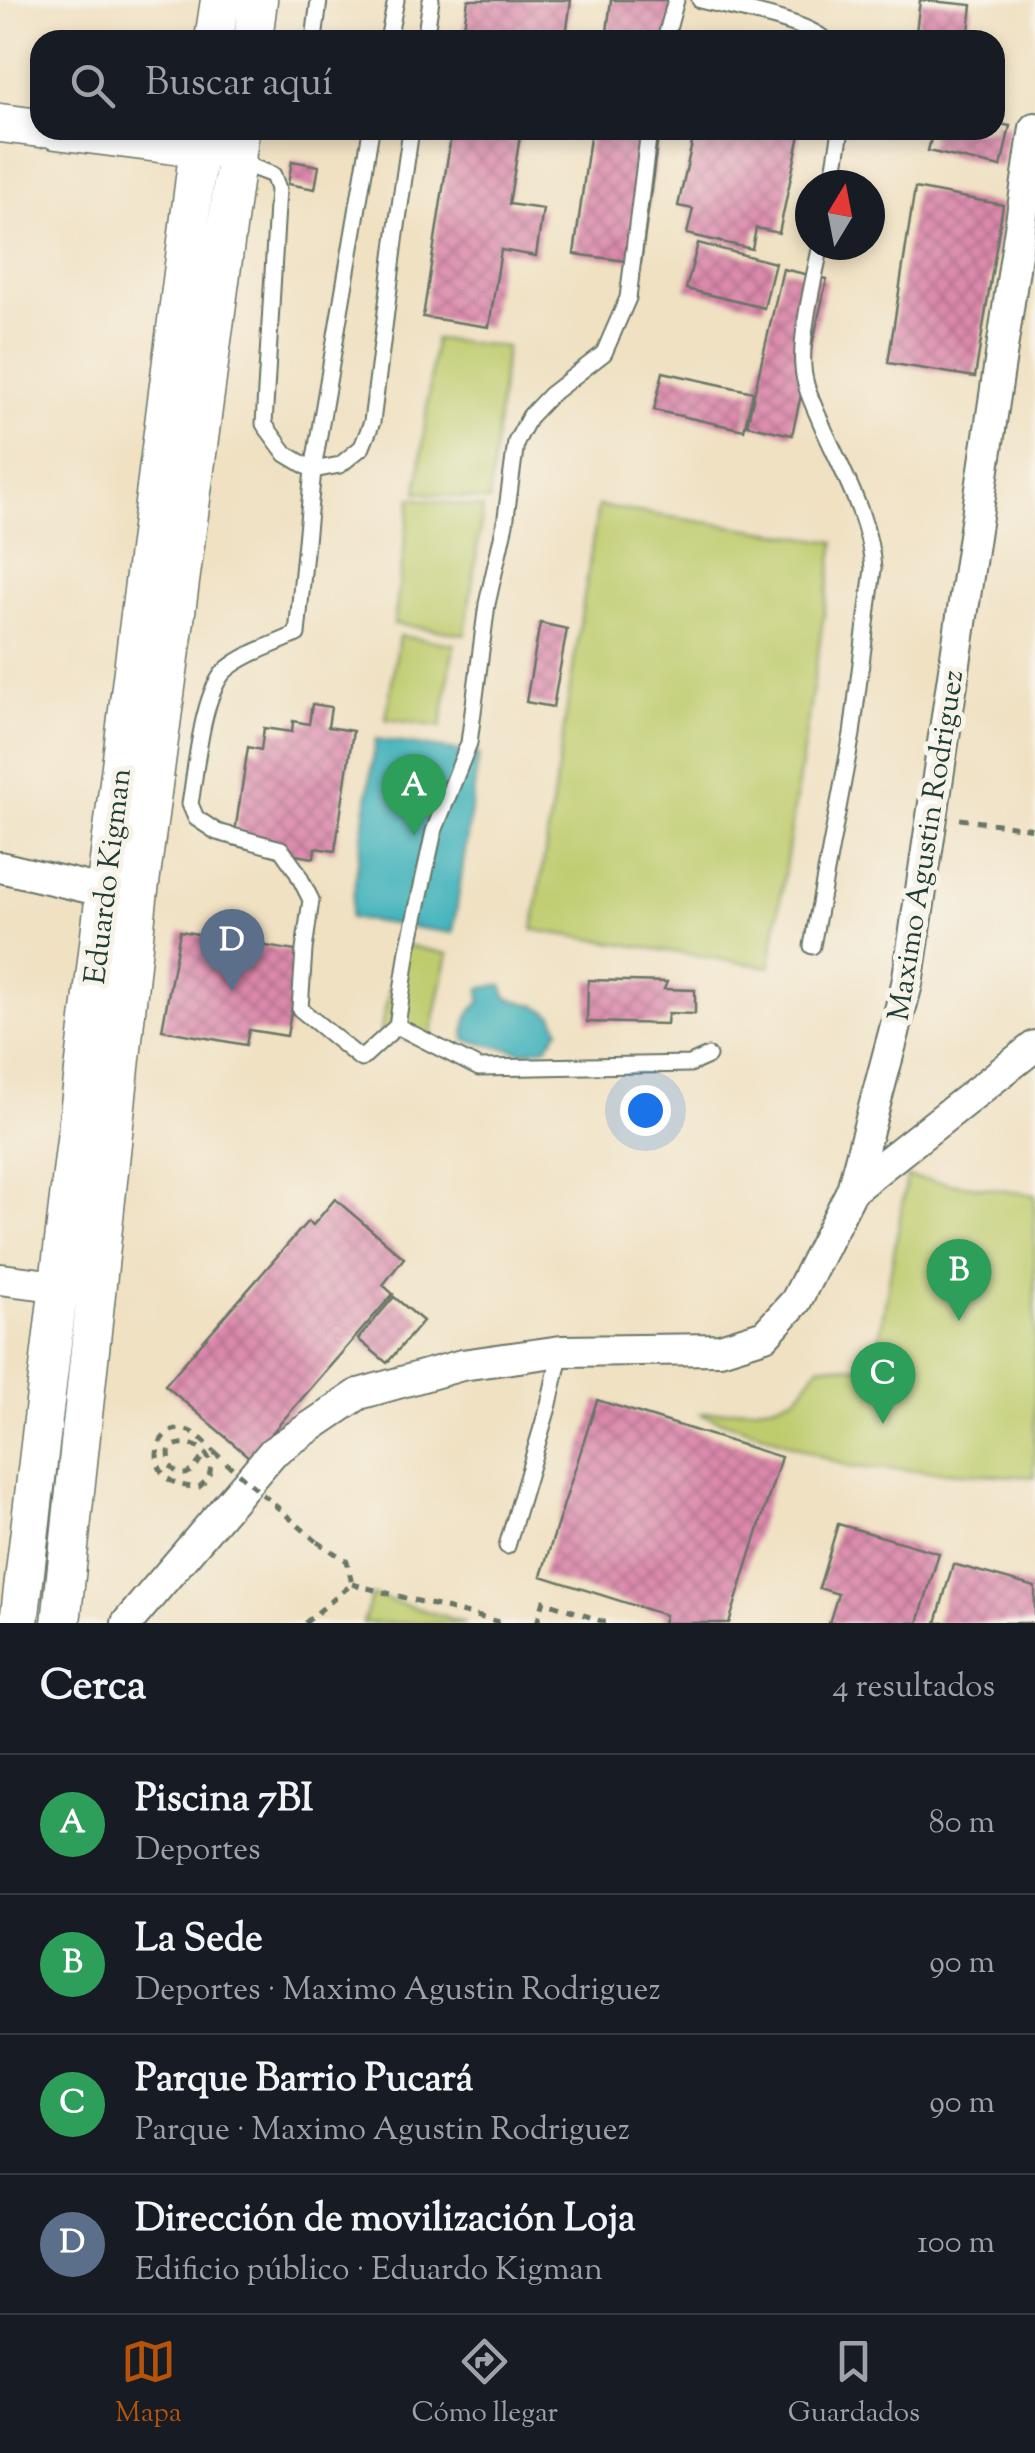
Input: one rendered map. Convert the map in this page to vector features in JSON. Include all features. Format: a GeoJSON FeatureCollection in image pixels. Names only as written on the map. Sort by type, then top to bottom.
{"type":"FeatureCollection","features":[{"type":"Feature","properties":{"kind":"street"},"geometry":{"type":"LineString","coordinates":[[216,30],[220,0]]}},
{"type":"Feature","properties":{"kind":"street"},"geometry":{"type":"LineString","coordinates":[[254,30],[258,0]]}},
{"type":"Feature","properties":{"kind":"street"},"geometry":{"type":"LineString","coordinates":[[0,123],[30,127]]}},
{"type":"Feature","properties":{"kind":"street","name":"Maximo Agustin Rodriguez"},"geometry":{"type":"LineString","coordinates":[[127,1623],[273,1452],[360,1394],[462,1365],[561,1351],[720,1349],[765,1334],[796,1301],[852,1190],[907,984],[1035,128]]}},
{"type":"Feature","properties":{"kind":"street","name":"Eduardo Kigman"},"geometry":{"type":"LineString","coordinates":[[61,1623],[96,1292],[122,896],[199,140]]}},
{"type":"Feature","properties":{"kind":"street"},"geometry":{"type":"LineString","coordinates":[[204,140],[237,147]]}},
{"type":"Feature","properties":{"kind":"street","name":"Eduardo Kigman"},"geometry":{"type":"LineString","coordinates":[[19,1623],[60,1286],[237,147]]}},
{"type":"Feature","properties":{"kind":"street"},"geometry":{"type":"LineString","coordinates":[[0,867],[122,896]]}},
{"type":"Feature","properties":{"kind":"street"},"geometry":{"type":"LineString","coordinates":[[852,1190],[1035,1046]]}},
{"type":"Feature","properties":{"kind":"street"},"geometry":{"type":"LineString","coordinates":[[0,1278],[96,1292]]}},
{"type":"Feature","properties":{"kind":"lane"},"geometry":{"type":"LineString","coordinates":[[316,30],[320,0]]}},
{"type":"Feature","properties":{"kind":"lane"},"geometry":{"type":"LineString","coordinates":[[390,30],[396,0]]}},
{"type":"Feature","properties":{"kind":"lane"},"geometry":{"type":"LineString","coordinates":[[426,30],[431,0]]}},
{"type":"Feature","properties":{"kind":"lane"},"geometry":{"type":"LineString","coordinates":[[668,30],[676,0]]}},
{"type":"Feature","properties":{"kind":"lane"},"geometry":{"type":"LineString","coordinates":[[700,0],[807,30]]}},
{"type":"Feature","properties":{"kind":"lane"},"geometry":{"type":"LineString","coordinates":[[370,140],[313,470],[297,634],[225,670],[210,691],[190,804],[196,818],[217,832],[281,849],[296,870],[311,900],[300,1009],[361,1059],[397,1026],[408,950],[434,831],[470,743],[487,604],[505,524],[516,442],[530,416],[550,395],[604,353],[628,298],[648,140]]}},
{"type":"Feature","properties":{"kind":"lane"},"geometry":{"type":"LineString","coordinates":[[237,147],[273,175],[278,189],[264,424],[286,454],[313,470],[340,465],[362,447],[372,422],[410,140]]}},
{"type":"Feature","properties":{"kind":"lane"},"geometry":{"type":"LineString","coordinates":[[834,170],[839,140]]}},
{"type":"Feature","properties":{"kind":"lane"},"geometry":{"type":"LineString","coordinates":[[812,946],[852,734],[872,569],[872,547],[864,520],[808,393],[803,366],[818,260]]}},
{"type":"Feature","properties":{"kind":"lane"},"geometry":{"type":"LineString","coordinates":[[397,1026],[480,1068],[690,1064],[708,1056]]}},
{"type":"Feature","properties":{"kind":"lane"},"geometry":{"type":"LineString","coordinates":[[508,1546],[550,1404],[561,1351]]}},
{"type":"Feature","properties":{"kind":"path"},"geometry":{"type":"LineString","coordinates":[[932,815],[1035,829]]}},
{"type":"Feature","properties":{"kind":"path"},"geometry":{"type":"LineString","coordinates":[[200,1459],[190,1473],[180,1475],[170,1465],[169,1452],[173,1446],[196,1445],[211,1464],[206,1481],[198,1486],[180,1485],[160,1471],[156,1448],[173,1430],[196,1434],[316,1542],[347,1561],[352,1584]]}},
{"type":"Feature","properties":{"kind":"path"},"geometry":{"type":"LineString","coordinates":[[305,1623],[352,1584]]}},
{"type":"Feature","properties":{"kind":"path"},"geometry":{"type":"LineString","coordinates":[[352,1584],[503,1623]]}},
{"type":"Feature","properties":{"kind":"path"},"geometry":{"type":"LineString","coordinates":[[537,1623],[544,1601],[607,1623]]}},
{"type":"Feature","properties":{"kind":"green space"},"geometry":{"type":"Polygon","coordinates":[[[435,339],[506,347],[489,501],[417,492],[435,339]]]}},
{"type":"Feature","properties":{"kind":"green space"},"geometry":{"type":"Polygon","coordinates":[[[411,498],[483,508],[465,634],[394,624],[411,498]]]}},
{"type":"Feature","properties":{"kind":"green space"},"geometry":{"type":"Polygon","coordinates":[[[598,506],[835,542],[770,967],[533,930],[598,506]]]}},
{"type":"Feature","properties":{"kind":"green space"},"geometry":{"type":"Polygon","coordinates":[[[399,636],[454,644],[441,727],[386,719],[399,636]]]}},
{"type":"Feature","properties":{"kind":"green space"},"geometry":{"type":"Polygon","coordinates":[[[399,944],[448,954],[429,1043],[380,1033],[399,944]]]}},
{"type":"Feature","properties":{"kind":"green space"},"geometry":{"type":"Polygon","coordinates":[[[907,1177],[1035,1195],[1035,1477],[849,1467],[699,1414],[772,1405],[797,1396],[820,1365],[874,1368],[907,1177]]]}},
{"type":"Feature","properties":{"kind":"green space"},"geometry":{"type":"Polygon","coordinates":[[[372,1595],[466,1623],[363,1623],[372,1595]]]}},
{"type":"Feature","properties":{"kind":"water"},"geometry":{"type":"Polygon","coordinates":[[[376,739],[479,754],[453,933],[350,918],[376,739]]]}},
{"type":"Feature","properties":{"kind":"water"},"geometry":{"type":"Polygon","coordinates":[[[502,985],[507,998],[553,1015],[559,1029],[547,1047],[524,1052],[465,1040],[467,1019],[480,1003],[480,988],[502,985]]]}},
{"type":"Feature","properties":{"kind":"building"},"geometry":{"type":"Polygon","coordinates":[[[468,0],[571,0],[567,30],[464,30],[468,0]]]}},
{"type":"Feature","properties":{"kind":"building"},"geometry":{"type":"Polygon","coordinates":[[[611,0],[675,0],[670,30],[607,30],[611,0]]]}},
{"type":"Feature","properties":{"kind":"building"},"geometry":{"type":"Polygon","coordinates":[[[920,0],[972,5],[969,30],[916,30],[920,0]]]}},
{"type":"Feature","properties":{"kind":"building"},"geometry":{"type":"Polygon","coordinates":[[[1005,125],[1010,126],[1001,167],[928,151],[931,140],[1005,140],[1005,125]]]}},
{"type":"Feature","properties":{"kind":"building"},"geometry":{"type":"Polygon","coordinates":[[[450,140],[519,140],[509,204],[543,209],[536,256],[501,250],[489,327],[423,317],[450,140]]]}},
{"type":"Feature","properties":{"kind":"building"},"geometry":{"type":"Polygon","coordinates":[[[590,140],[658,140],[641,263],[574,254],[590,140]]]}},
{"type":"Feature","properties":{"kind":"building"},"geometry":{"type":"Polygon","coordinates":[[[693,140],[799,140],[779,233],[756,228],[752,249],[687,234],[693,209],[678,206],[693,140]]]}},
{"type":"Feature","properties":{"kind":"building"},"geometry":{"type":"Polygon","coordinates":[[[292,161],[319,166],[315,189],[288,184],[292,161]]]}},
{"type":"Feature","properties":{"kind":"building"},"geometry":{"type":"Polygon","coordinates":[[[915,188],[1003,205],[975,377],[888,363],[915,188]]]}},
{"type":"Feature","properties":{"kind":"building"},"geometry":{"type":"Polygon","coordinates":[[[698,243],[775,263],[764,308],[686,289],[698,243]]]}},
{"type":"Feature","properties":{"kind":"building"},"geometry":{"type":"Polygon","coordinates":[[[783,269],[827,279],[792,435],[747,425],[783,269]]]}},
{"type":"Feature","properties":{"kind":"building"},"geometry":{"type":"Polygon","coordinates":[[[663,372],[753,392],[744,430],[654,410],[663,372]]]}},
{"type":"Feature","properties":{"kind":"building"},"geometry":{"type":"Polygon","coordinates":[[[540,623],[567,629],[553,707],[526,702],[540,623]]]}},
{"type":"Feature","properties":{"kind":"building"},"geometry":{"type":"Polygon","coordinates":[[[312,704],[331,707],[328,727],[353,731],[335,851],[315,848],[314,858],[233,845],[248,747],[261,750],[264,728],[292,732],[293,721],[309,724],[312,704]]]}},
{"type":"Feature","properties":{"kind":"building"},"geometry":{"type":"Polygon","coordinates":[[[180,931],[301,952],[287,1036],[249,1030],[246,1045],[162,1030],[180,931]]]}},
{"type":"Feature","properties":{"kind":"building"},"geometry":{"type":"Polygon","coordinates":[[[588,980],[667,982],[664,989],[695,990],[695,1014],[668,1013],[667,1024],[587,1022],[588,980]]]}},
{"type":"Feature","properties":{"kind":"building"},"geometry":{"type":"Polygon","coordinates":[[[335,1199],[404,1258],[383,1285],[393,1294],[250,1458],[165,1385],[308,1221],[313,1225],[335,1199]]]}},
{"type":"Feature","properties":{"kind":"building"},"geometry":{"type":"Polygon","coordinates":[[[394,1297],[423,1321],[387,1363],[358,1339],[394,1297]]]}},
{"type":"Feature","properties":{"kind":"building"},"geometry":{"type":"Polygon","coordinates":[[[597,1400],[781,1457],[729,1623],[663,1623],[665,1615],[541,1576],[597,1400]]]}},
{"type":"Feature","properties":{"kind":"building"},"geometry":{"type":"Polygon","coordinates":[[[838,1524],[939,1553],[918,1623],[829,1623],[838,1594],[819,1588],[838,1524]]]}},
{"type":"Feature","properties":{"kind":"building"},"geometry":{"type":"Polygon","coordinates":[[[953,1564],[1035,1587],[1035,1623],[936,1623],[953,1564]]]}},
{"type":"Feature","properties":{"kind":"place","name":"Piscina 7BI"},"geometry":{"type":"Point","coordinates":[414,836]}},
{"type":"Feature","properties":{"kind":"place","name":"Dirección de movilización Loja"},"geometry":{"type":"Point","coordinates":[232,991]}},
{"type":"Feature","properties":{"kind":"place","name":"La Sede"},"geometry":{"type":"Point","coordinates":[959,1321]}},
{"type":"Feature","properties":{"kind":"place","name":"Parque Barrio Pucará"},"geometry":{"type":"Point","coordinates":[883,1424]}}]}
